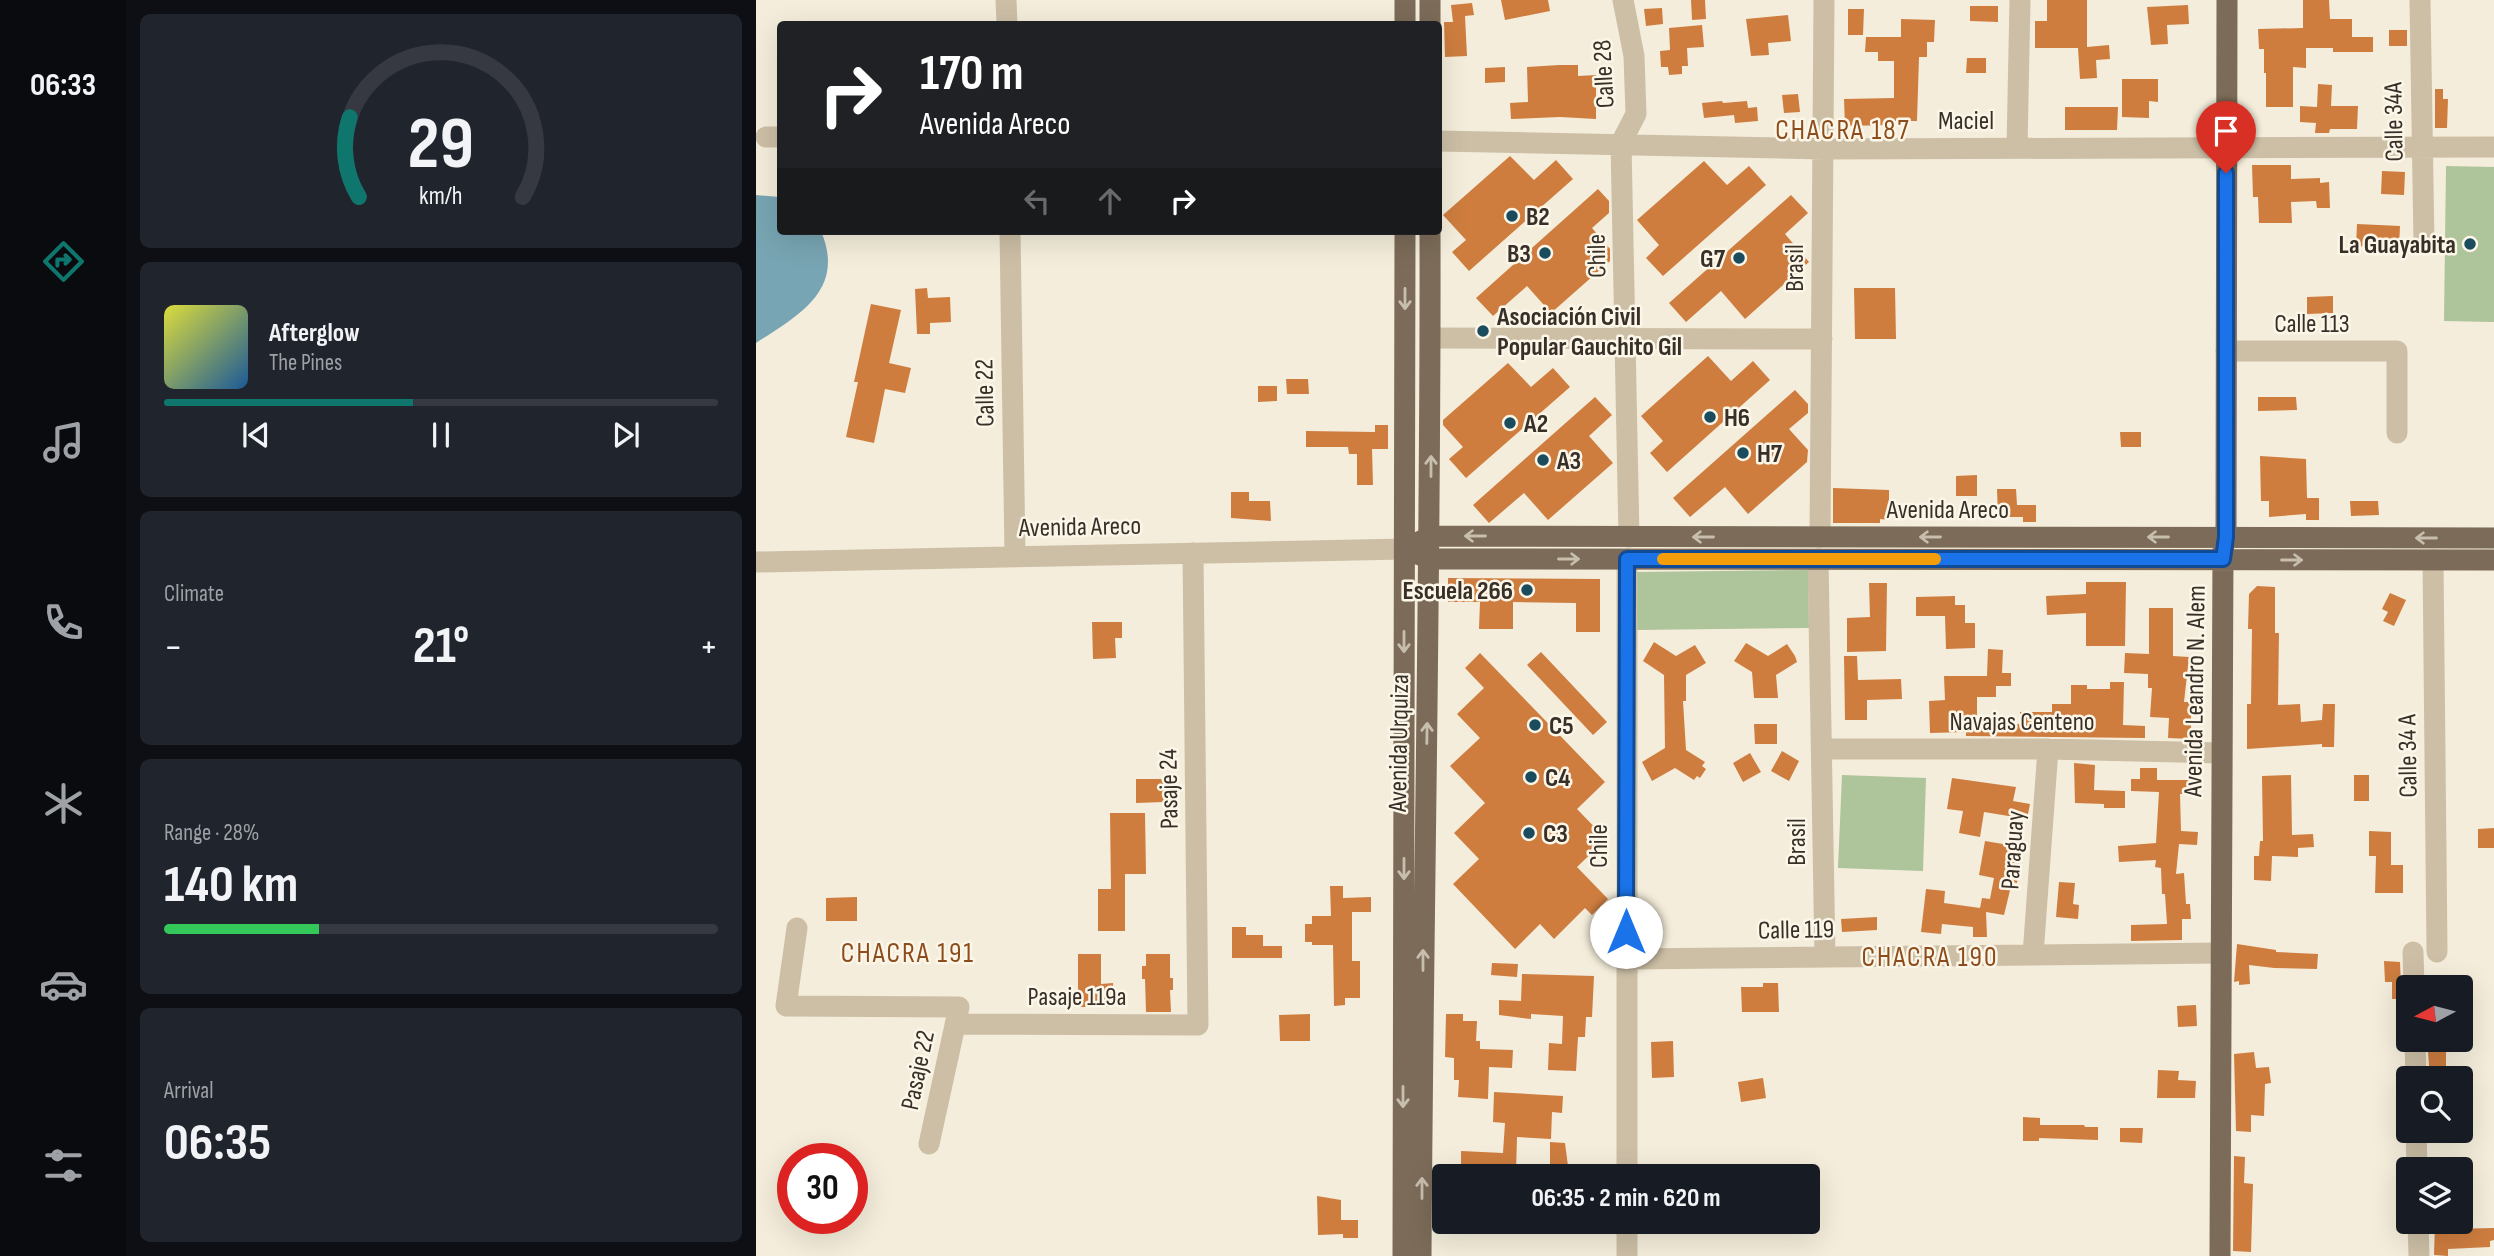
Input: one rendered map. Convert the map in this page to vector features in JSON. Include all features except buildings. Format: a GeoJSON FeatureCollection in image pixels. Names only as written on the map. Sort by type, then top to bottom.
{"type":"FeatureCollection","features":[{"type":"Feature","properties":{"kind":"main road"},"geometry":{"type":"LineString","coordinates":[[1405,0],[1405,21]]}},
{"type":"Feature","properties":{"kind":"main road"},"geometry":{"type":"LineString","coordinates":[[1430,0],[1430,21]]}},
{"type":"Feature","properties":{"kind":"main road","name":"Avenida Leandro N. Alem"},"geometry":{"type":"LineString","coordinates":[[2220,1256],[2227,0]]}},
{"type":"Feature","properties":{"kind":"main road","name":"Avenida Urquiza"},"geometry":{"type":"LineString","coordinates":[[1403,1256],[1405,235]]}},
{"type":"Feature","properties":{"kind":"main road","name":"Avenida Urquiza"},"geometry":{"type":"LineString","coordinates":[[1421,1256],[1423,873],[1431,536],[1430,235]]}},
{"type":"Feature","properties":{"kind":"main road","name":"Avenida Areco"},"geometry":{"type":"LineString","coordinates":[[1405,549],[1431,536],[2494,538]]}},
{"type":"Feature","properties":{"kind":"main road","name":"Avenida Areco"},"geometry":{"type":"LineString","coordinates":[[1405,549],[1430,559],[2494,560]]}},
{"type":"Feature","properties":{"kind":"street"},"geometry":{"type":"LineString","coordinates":[[1006,0],[1007,21]]}},
{"type":"Feature","properties":{"kind":"street","name":"Calle 28"},"geometry":{"type":"LineString","coordinates":[[1621,143],[1636,114],[1634,56],[1623,0]]}},
{"type":"Feature","properties":{"kind":"street","name":"Brasil"},"geometry":{"type":"LineString","coordinates":[[1820,537],[1824,0]]}},
{"type":"Feature","properties":{"kind":"street"},"geometry":{"type":"LineString","coordinates":[[2017,148],[2020,0]]}},
{"type":"Feature","properties":{"kind":"street","name":"Calle 34A"},"geometry":{"type":"LineString","coordinates":[[2420,0],[2424,243]]}},
{"type":"Feature","properties":{"kind":"street","name":"Maciel"},"geometry":{"type":"LineString","coordinates":[[1442,141],[1823,149],[2494,147]]}},
{"type":"Feature","properties":{"kind":"street","name":"Chile"},"geometry":{"type":"LineString","coordinates":[[1621,143],[1629,537]]}},
{"type":"Feature","properties":{"kind":"street","name":"Calle 22"},"geometry":{"type":"LineString","coordinates":[[1010,235],[1014,555]]}},
{"type":"Feature","properties":{"kind":"street"},"geometry":{"type":"LineString","coordinates":[[1431,338],[1822,339]]}},
{"type":"Feature","properties":{"kind":"street","name":"Calle 113"},"geometry":{"type":"LineString","coordinates":[[2226,351],[2397,351],[2397,433]]}},
{"type":"Feature","properties":{"kind":"street","name":"Avenida Areco"},"geometry":{"type":"LineString","coordinates":[[756,562],[1405,549]]}},
{"type":"Feature","properties":{"kind":"street","name":"Pasaje 24"},"geometry":{"type":"LineString","coordinates":[[1193,553],[1198,1025]]}},
{"type":"Feature","properties":{"kind":"street","name":"Chile"},"geometry":{"type":"LineString","coordinates":[[1627,559],[1627,1164]]}},
{"type":"Feature","properties":{"kind":"street","name":"Brasil"},"geometry":{"type":"LineString","coordinates":[[1818,559],[1825,957]]}},
{"type":"Feature","properties":{"kind":"street","name":"Calle 34 A"},"geometry":{"type":"LineString","coordinates":[[2433,560],[2437,952]]}},
{"type":"Feature","properties":{"kind":"street","name":"Navajas Centeno"},"geometry":{"type":"LineString","coordinates":[[1823,749],[2048,749],[2221,753]]}},
{"type":"Feature","properties":{"kind":"street","name":"Paraguay"},"geometry":{"type":"LineString","coordinates":[[2033,955],[2048,749]]}},
{"type":"Feature","properties":{"kind":"street","name":"Pasaje 119a"},"geometry":{"type":"LineString","coordinates":[[797,928],[786,1006],[957,1016],[1198,1025]]}},
{"type":"Feature","properties":{"kind":"street","name":"Calle 119"},"geometry":{"type":"LineString","coordinates":[[1626,959],[2220,953]]}},
{"type":"Feature","properties":{"kind":"street"},"geometry":{"type":"LineString","coordinates":[[2413,953],[2414,975]]}},
{"type":"Feature","properties":{"kind":"street","name":"Pasaje 22"},"geometry":{"type":"LineString","coordinates":[[929,1144],[957,1016]]}},
{"type":"Feature","properties":{"kind":"street"},"geometry":{"type":"LineString","coordinates":[[1627,1234],[1627,1256]]}},
{"type":"Feature","properties":{"kind":"street"},"geometry":{"type":"LineString","coordinates":[[2418,1234],[2419,1256]]}},
{"type":"Feature","properties":{"kind":"green space","name":"La Guayabita"},"geometry":{"type":"Polygon","coordinates":[[[2446,166],[2494,167],[2494,322],[2444,321],[2446,166]]]}},
{"type":"Feature","properties":{"kind":"green space"},"geometry":{"type":"Polygon","coordinates":[[[1808,570],[1809,628],[1637,630],[1636,572],[1808,570]]]}},
{"type":"Feature","properties":{"kind":"green space"},"geometry":{"type":"Polygon","coordinates":[[[1842,775],[1926,778],[1923,871],[1838,868],[1842,775]]]}},
{"type":"Feature","properties":{"kind":"water"},"geometry":{"type":"Polygon","coordinates":[[[756,195],[777,197],[777,235],[822,235],[827,252],[827,269],[823,285],[814,299],[788,322],[756,343],[756,195]]]}},
{"type":"Feature","properties":{"kind":"slow traffic"},"geometry":{"type":"LineString","coordinates":[[1663,559],[1935,559]]}},
{"type":"Feature","properties":{"kind":"place","name":"B2"},"geometry":{"type":"Point","coordinates":[1512,216]}},
{"type":"Feature","properties":{"kind":"place","name":"La Guayabita"},"geometry":{"type":"Point","coordinates":[2470,244]}},
{"type":"Feature","properties":{"kind":"place","name":"B3"},"geometry":{"type":"Point","coordinates":[1545,253]}},
{"type":"Feature","properties":{"kind":"place","name":"G7"},"geometry":{"type":"Point","coordinates":[1739,258]}},
{"type":"Feature","properties":{"kind":"place","name":"Asociación Civil Popular Gauchito Gil"},"geometry":{"type":"Point","coordinates":[1483,331]}},
{"type":"Feature","properties":{"kind":"place","name":"H6"},"geometry":{"type":"Point","coordinates":[1710,417]}},
{"type":"Feature","properties":{"kind":"place","name":"A2"},"geometry":{"type":"Point","coordinates":[1510,423]}},
{"type":"Feature","properties":{"kind":"place","name":"H7"},"geometry":{"type":"Point","coordinates":[1743,453]}},
{"type":"Feature","properties":{"kind":"place","name":"A3"},"geometry":{"type":"Point","coordinates":[1543,460]}},
{"type":"Feature","properties":{"kind":"place","name":"Escuela 266"},"geometry":{"type":"Point","coordinates":[1527,590]}},
{"type":"Feature","properties":{"kind":"place","name":"C5"},"geometry":{"type":"Point","coordinates":[1535,725]}},
{"type":"Feature","properties":{"kind":"place","name":"C4"},"geometry":{"type":"Point","coordinates":[1531,777]}},
{"type":"Feature","properties":{"kind":"place","name":"C3"},"geometry":{"type":"Point","coordinates":[1529,833]}},
{"type":"Feature","properties":{"kind":"district","name":"CHACRA 187"},"geometry":{"type":"Point","coordinates":[1843,129]}},
{"type":"Feature","properties":{"kind":"district","name":"CHACRA 191"},"geometry":{"type":"Point","coordinates":[908,952]}},
{"type":"Feature","properties":{"kind":"district","name":"CHACRA 190"},"geometry":{"type":"Point","coordinates":[1930,956]}},
{"type":"Feature","properties":{"kind":"route"},"geometry":{"type":"LineString","coordinates":[[1626,932],[1627,559],[2223,559],[2226,537],[2226,173]]}}]}
